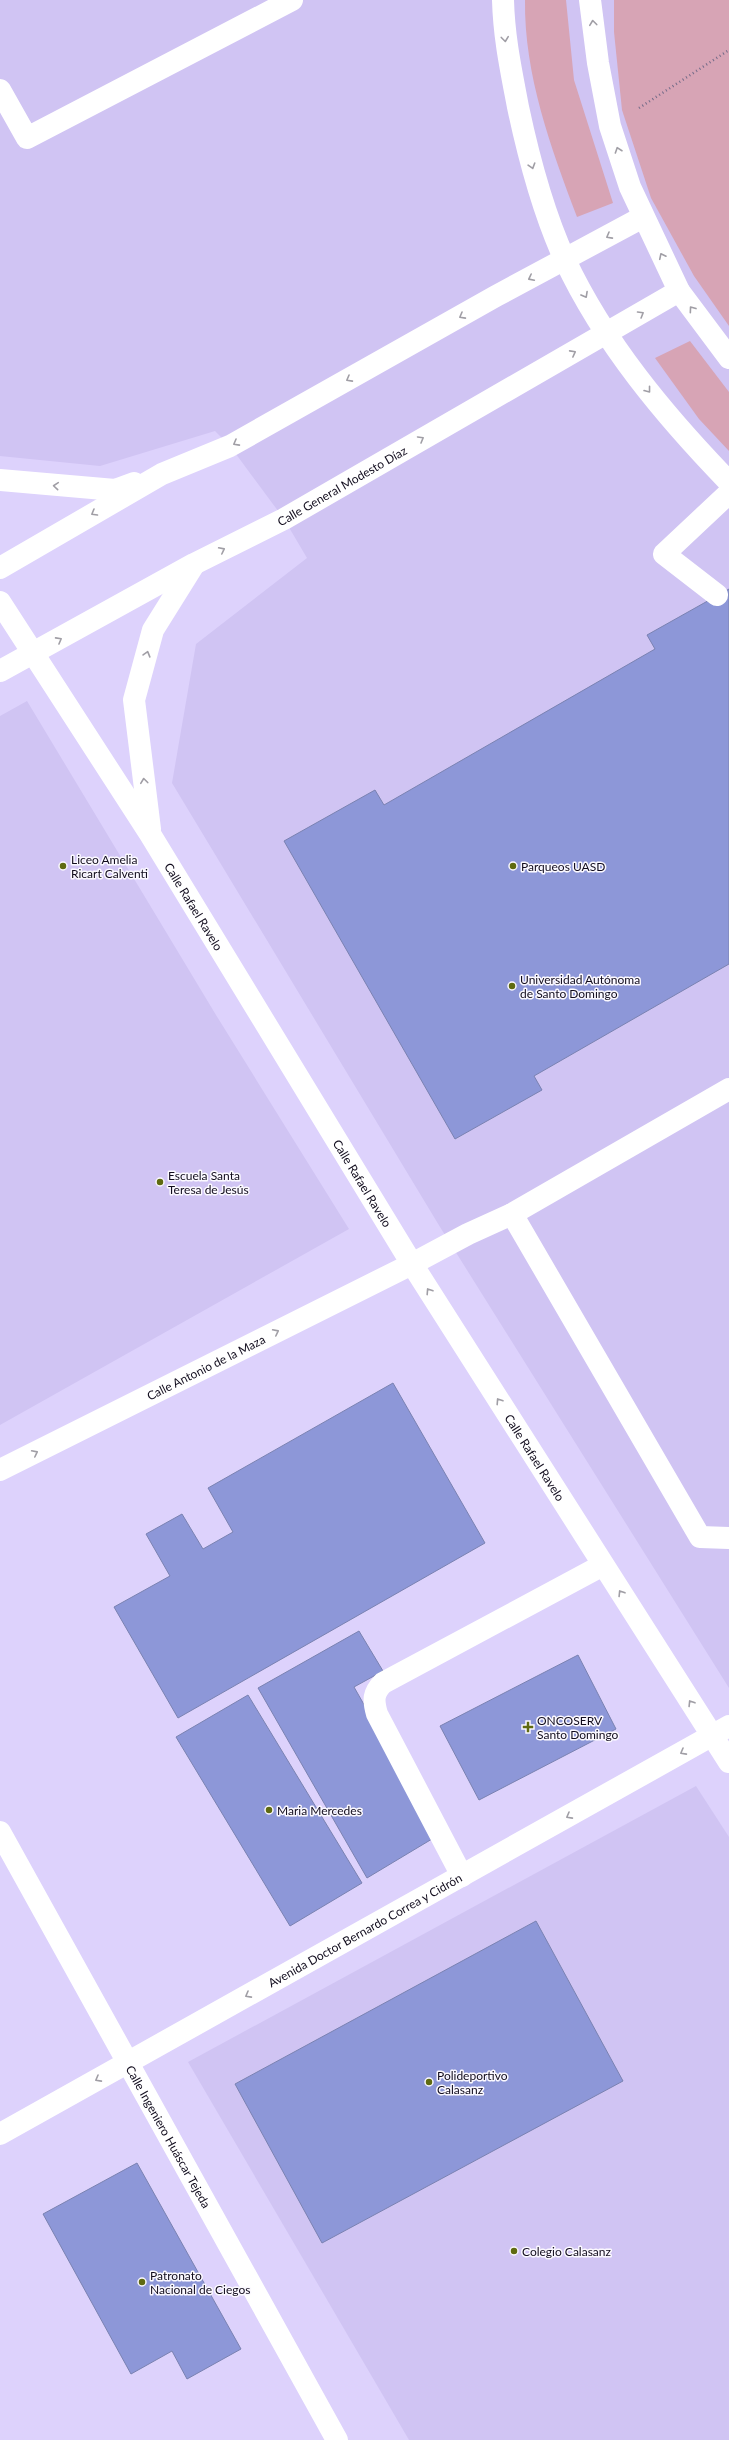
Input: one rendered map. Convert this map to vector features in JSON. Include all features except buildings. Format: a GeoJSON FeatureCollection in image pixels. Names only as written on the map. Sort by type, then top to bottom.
{"type":"FeatureCollection","features":[{"type":"Feature","properties":{"kind":"street"},"geometry":{"type":"LineString","coordinates":[[0,90],[27,138],[292,0]]}},
{"type":"Feature","properties":{"kind":"street"},"geometry":{"type":"LineString","coordinates":[[503,0],[504,38],[526,146],[553,230],[566,261],[607,334],[684,436],[729,482]]}},
{"type":"Feature","properties":{"kind":"street"},"geometry":{"type":"LineString","coordinates":[[590,0],[598,63],[610,126],[630,187],[679,292],[729,358]]}},
{"type":"Feature","properties":{"kind":"street"},"geometry":{"type":"LineString","coordinates":[[0,480],[115,490],[162,474],[230,446],[496,296],[566,261],[643,217]]}},
{"type":"Feature","properties":{"kind":"street","name":"Calle General Modesto Díaz"},"geometry":{"type":"LineString","coordinates":[[0,671],[35,654],[194,564],[284,519],[538,371],[607,334],[679,292]]}},
{"type":"Feature","properties":{"kind":"street"},"geometry":{"type":"LineString","coordinates":[[0,568],[162,474]]}},
{"type":"Feature","properties":{"kind":"street"},"geometry":{"type":"LineString","coordinates":[[717,595],[664,554],[729,492]]}},
{"type":"Feature","properties":{"kind":"street"},"geometry":{"type":"LineString","coordinates":[[150,834],[134,700],[153,630],[194,564]]}},
{"type":"Feature","properties":{"kind":"street","name":"Calle Rafael Ravelo"},"geometry":{"type":"LineString","coordinates":[[0,602],[150,834],[412,1264],[603,1565],[720,1731],[729,1762]]}},
{"type":"Feature","properties":{"kind":"street","name":"Calle Antonio de la Maza"},"geometry":{"type":"LineString","coordinates":[[0,1470],[412,1264],[468,1234],[512,1214],[729,1089]]}},
{"type":"Feature","properties":{"kind":"street"},"geometry":{"type":"LineString","coordinates":[[512,1214],[700,1537],[729,1538]]}},
{"type":"Feature","properties":{"kind":"street"},"geometry":{"type":"LineString","coordinates":[[462,1876],[377,1714],[374,1703],[374,1692],[383,1682],[603,1565]]}},
{"type":"Feature","properties":{"kind":"street","name":"Avenida Doctor Bernardo Correa y Cidrón"},"geometry":{"type":"LineString","coordinates":[[0,2134],[720,1731]]}},
{"type":"Feature","properties":{"kind":"street","name":"Calle Ingeniero Huáscar Tejeda"},"geometry":{"type":"LineString","coordinates":[[0,1832],[337,2440]]}},
{"type":"Feature","properties":{"kind":"path"},"geometry":{"type":"LineString","coordinates":[[610,126],[729,50]]}},
{"type":"Feature","properties":{"kind":"shaded area","name":"Universidad Autónoma de Santo Domingo"},"geometry":{"type":"Polygon","coordinates":[[[0,0],[729,0],[729,1688],[440,1227],[172,783],[196,644],[307,558],[284,519],[230,446],[215,431],[100,466],[0,456],[0,0]]]}},
{"type":"Feature","properties":{"kind":"shaded area"},"geometry":{"type":"Polygon","coordinates":[[[525,0],[566,0],[574,80],[613,203],[577,217],[549,138],[534,83],[529,56],[525,0]]]}},
{"type":"Feature","properties":{"kind":"shaded area"},"geometry":{"type":"Polygon","coordinates":[[[614,0],[729,0],[729,326],[694,276],[651,198],[622,110],[614,32],[614,0]]]}},
{"type":"Feature","properties":{"kind":"shaded area"},"geometry":{"type":"Polygon","coordinates":[[[690,341],[729,392],[729,451],[699,419],[655,358],[690,341]]]}},
{"type":"Feature","properties":{"kind":"shaded area","name":"Escuela Santa Teresa de Jesús"},"geometry":{"type":"Polygon","coordinates":[[[27,701],[216,1015],[349,1229],[0,1425],[0,716],[27,701]]]}},
{"type":"Feature","properties":{"kind":"shaded area","name":"Colegio Calasanz"},"geometry":{"type":"Polygon","coordinates":[[[696,1786],[729,1837],[729,2440],[409,2440],[188,2062],[696,1786]]]}},
{"type":"Feature","properties":{"kind":"place","name":"Liceo Amelia Ricart Calventi"},"geometry":{"type":"Point","coordinates":[63,866]}},
{"type":"Feature","properties":{"kind":"place","name":"Parqueos UASD"},"geometry":{"type":"Point","coordinates":[513,866]}},
{"type":"Feature","properties":{"kind":"place","name":"Universidad Autónoma de Santo Domingo"},"geometry":{"type":"Point","coordinates":[512,986]}},
{"type":"Feature","properties":{"kind":"place","name":"Escuela Santa Teresa de Jesús"},"geometry":{"type":"Point","coordinates":[160,1182]}},
{"type":"Feature","properties":{"kind":"place","name":"ONCOSERV Santo Domingo"},"geometry":{"type":"Point","coordinates":[528,1727]}},
{"type":"Feature","properties":{"kind":"place","name":"Maria Mercedes"},"geometry":{"type":"Point","coordinates":[269,1810]}},
{"type":"Feature","properties":{"kind":"place","name":"Polideportivo Calasanz"},"geometry":{"type":"Point","coordinates":[429,2082]}},
{"type":"Feature","properties":{"kind":"place","name":"Colegio Calasanz"},"geometry":{"type":"Point","coordinates":[514,2251]}},
{"type":"Feature","properties":{"kind":"place","name":"Patronato Nacional de Ciegos"},"geometry":{"type":"Point","coordinates":[142,2282]}}]}
